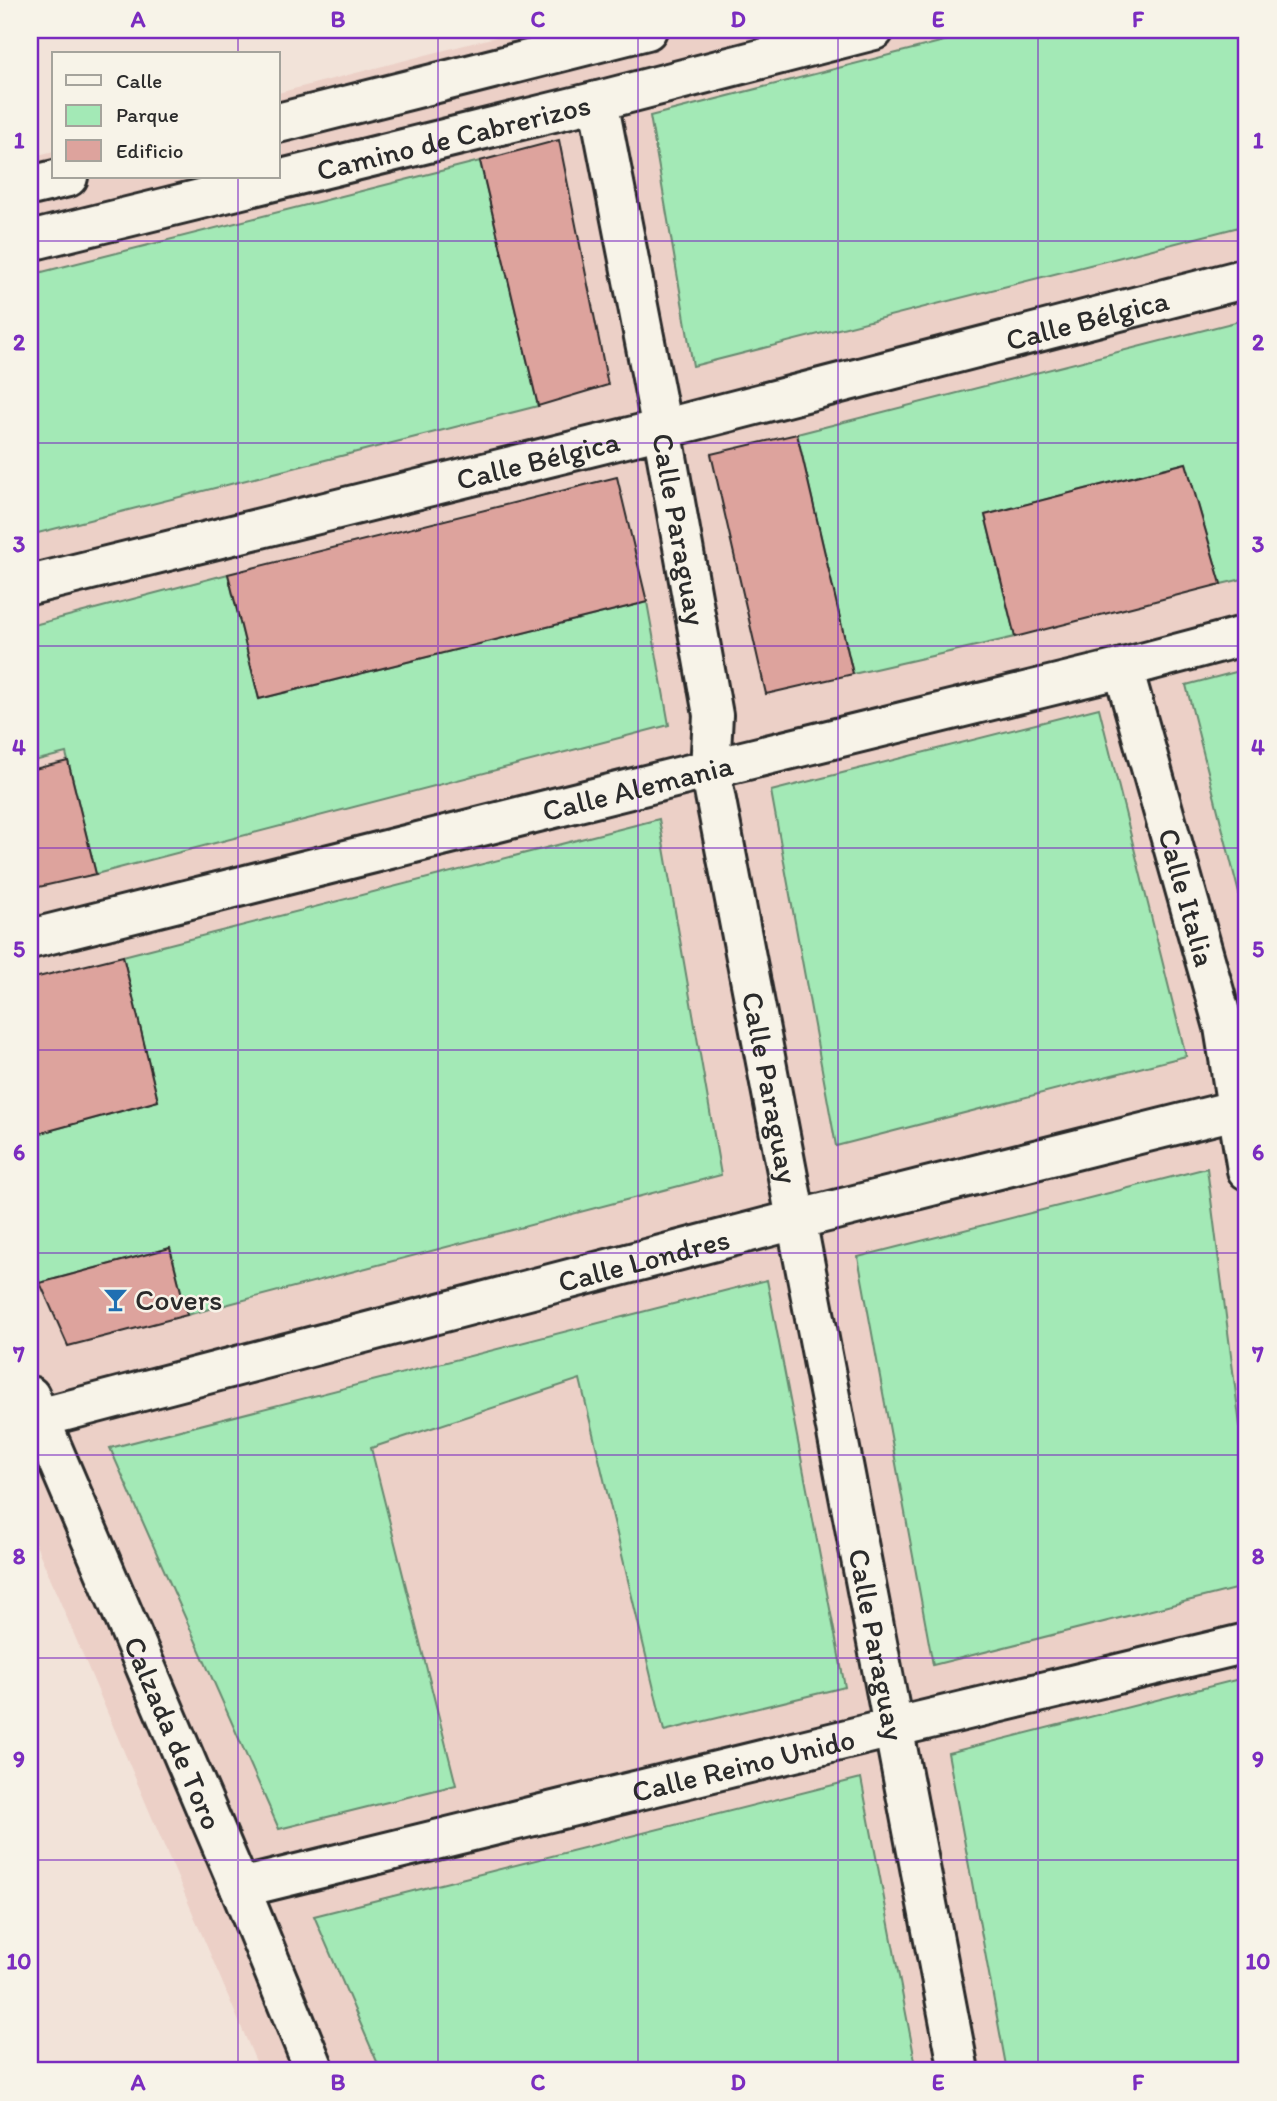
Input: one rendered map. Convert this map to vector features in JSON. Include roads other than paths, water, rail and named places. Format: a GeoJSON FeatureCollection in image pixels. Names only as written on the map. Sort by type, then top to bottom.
{"type":"FeatureCollection","features":[{"type":"Feature","properties":{"kind":"street"},"geometry":{"type":"LineString","coordinates":[[280,122],[647,30]]}},
{"type":"Feature","properties":{"kind":"street","name":"Camino de Cabrerizos"},"geometry":{"type":"LineString","coordinates":[[30,241],[874,30]]}},
{"type":"Feature","properties":{"kind":"street","name":"Calle Paraguay"},"geometry":{"type":"LineString","coordinates":[[598,101],[662,429],[713,715],[710,769],[794,1220],[959,2071]]}},
{"type":"Feature","properties":{"kind":"street"},"geometry":{"type":"LineString","coordinates":[[30,186],[64,178]]}},
{"type":"Feature","properties":{"kind":"street","name":"Calle Bélgica"},"geometry":{"type":"LineString","coordinates":[[30,585],[662,429],[1247,278]]}},
{"type":"Feature","properties":{"kind":"street","name":"Calle Alemania"},"geometry":{"type":"LineString","coordinates":[[30,939],[1247,635]]}},
{"type":"Feature","properties":{"kind":"street","name":"Calle Italia"},"geometry":{"type":"LineString","coordinates":[[1123,668],[1223,1027],[1243,1108],[1247,1170]]}},
{"type":"Feature","properties":{"kind":"street","name":"Calle Londres"},"geometry":{"type":"LineString","coordinates":[[34,1407],[1243,1108]]}},
{"type":"Feature","properties":{"kind":"street","name":"Calzada de Toro"},"geometry":{"type":"LineString","coordinates":[[34,1407],[240,1888],[315,2071]]}},
{"type":"Feature","properties":{"kind":"street","name":"Calle Reino Unido"},"geometry":{"type":"LineString","coordinates":[[240,1888],[1247,1643]]}},
{"type":"Feature","properties":{"kind":"place","name":"Covers"},"geometry":{"type":"Point","coordinates":[115,1299]}}]}
